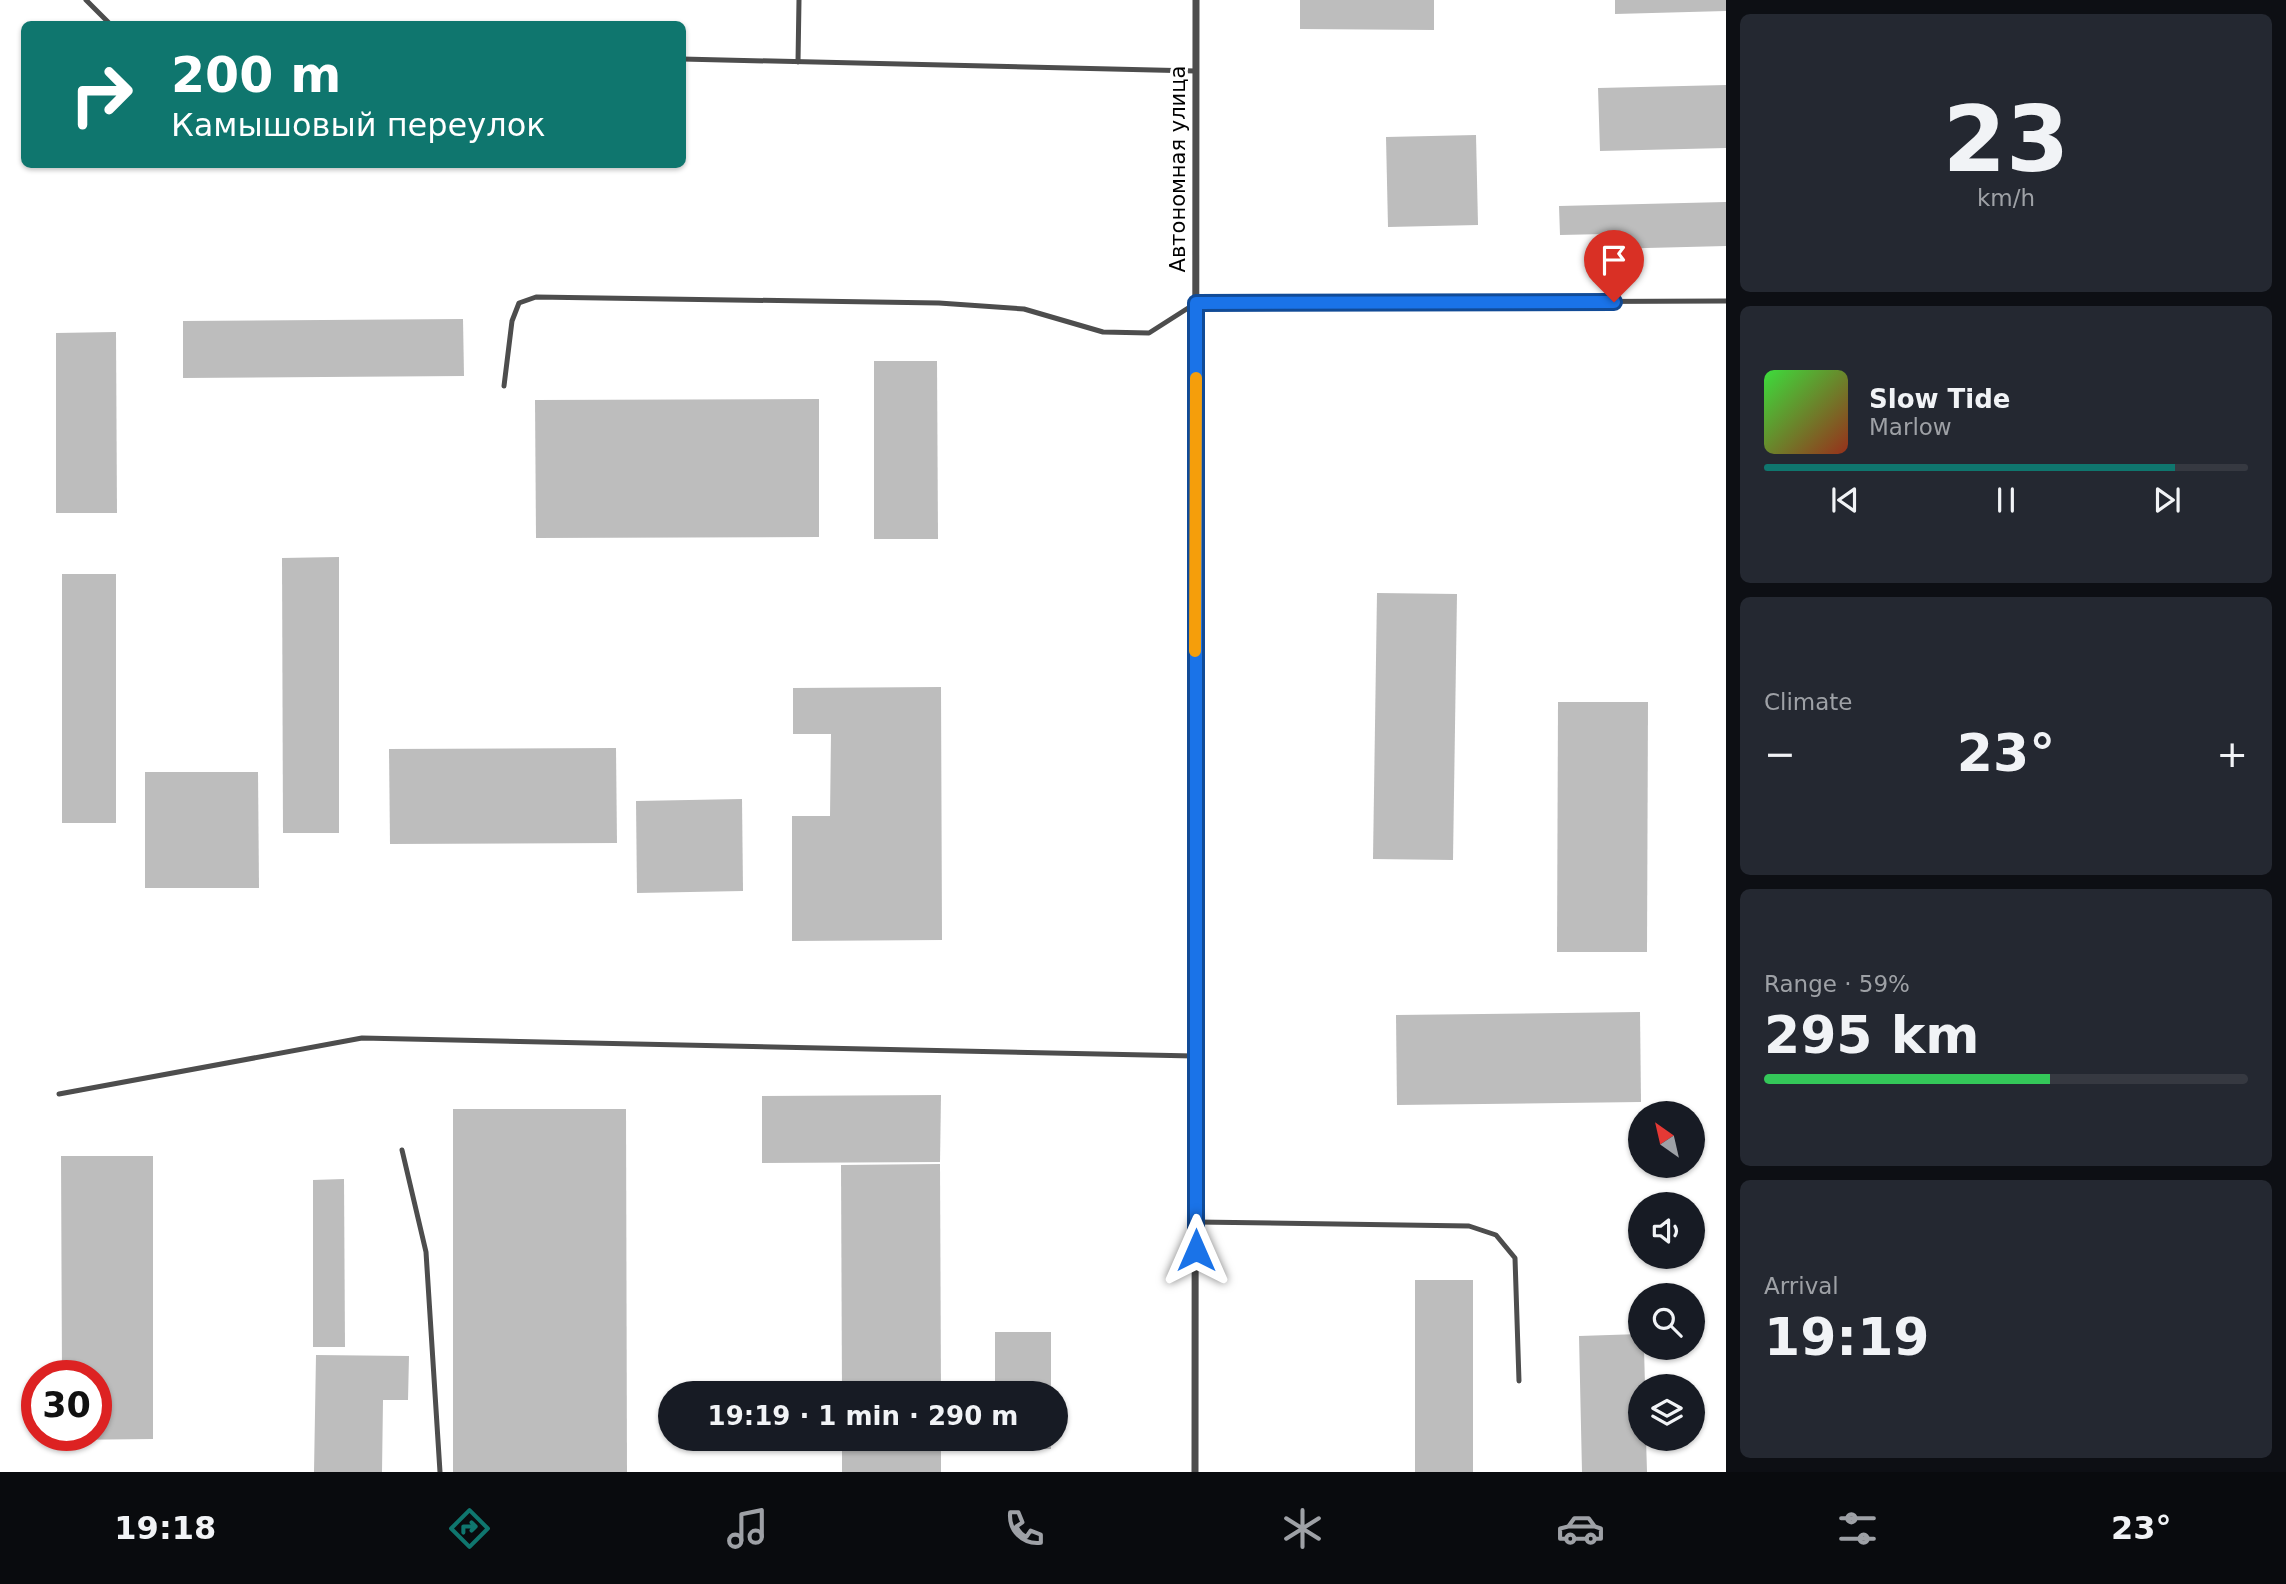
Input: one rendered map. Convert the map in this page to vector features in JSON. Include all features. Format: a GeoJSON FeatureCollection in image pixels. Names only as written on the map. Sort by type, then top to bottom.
{"type":"FeatureCollection","features":[{"type":"Feature","properties":{"kind":"street","name":"Автономная улица"},"geometry":{"type":"LineString","coordinates":[[1195,1472],[1196,0]]}},
{"type":"Feature","properties":{"kind":"lane"},"geometry":{"type":"LineString","coordinates":[[86,0],[107,21]]}},
{"type":"Feature","properties":{"kind":"lane"},"geometry":{"type":"LineString","coordinates":[[798,62],[799,0]]}},
{"type":"Feature","properties":{"kind":"lane"},"geometry":{"type":"LineString","coordinates":[[686,59],[1196,71]]}},
{"type":"Feature","properties":{"kind":"lane"},"geometry":{"type":"LineString","coordinates":[[503,386],[512,321],[519,303],[536,297],[939,303],[1024,309],[1103,332],[1149,333],[1196,303],[1726,301]]}},
{"type":"Feature","properties":{"kind":"lane"},"geometry":{"type":"LineString","coordinates":[[59,1094],[362,1038],[1195,1056]]}},
{"type":"Feature","properties":{"kind":"lane"},"geometry":{"type":"LineString","coordinates":[[402,1150],[426,1252],[440,1472]]}},
{"type":"Feature","properties":{"kind":"lane"},"geometry":{"type":"LineString","coordinates":[[1196,1222],[1469,1226],[1496,1235],[1516,1258],[1519,1381]]}},
{"type":"Feature","properties":{"kind":"building"},"geometry":{"type":"Polygon","coordinates":[[[1300,0],[1434,0],[1434,30],[1300,29],[1300,0]]]}},
{"type":"Feature","properties":{"kind":"building"},"geometry":{"type":"Polygon","coordinates":[[[1615,0],[1726,0],[1726,11],[1615,14],[1615,0]]]}},
{"type":"Feature","properties":{"kind":"building"},"geometry":{"type":"Polygon","coordinates":[[[1726,85],[1726,148],[1600,151],[1598,88],[1726,85]]]}},
{"type":"Feature","properties":{"kind":"building"},"geometry":{"type":"Polygon","coordinates":[[[1476,135],[1478,225],[1388,227],[1386,137],[1476,135]]]}},
{"type":"Feature","properties":{"kind":"building"},"geometry":{"type":"Polygon","coordinates":[[[1726,202],[1726,246],[1607,249],[1606,234],[1560,235],[1559,206],[1726,202]]]}},
{"type":"Feature","properties":{"kind":"building"},"geometry":{"type":"Polygon","coordinates":[[[463,319],[464,376],[183,378],[183,321],[463,319]]]}},
{"type":"Feature","properties":{"kind":"building"},"geometry":{"type":"Polygon","coordinates":[[[116,332],[117,513],[56,513],[56,333],[116,332]]]}},
{"type":"Feature","properties":{"kind":"building"},"geometry":{"type":"Polygon","coordinates":[[[874,361],[937,361],[938,539],[874,539],[874,361]]]}},
{"type":"Feature","properties":{"kind":"building"},"geometry":{"type":"Polygon","coordinates":[[[819,399],[819,537],[536,538],[535,400],[819,399]]]}},
{"type":"Feature","properties":{"kind":"building"},"geometry":{"type":"Polygon","coordinates":[[[339,557],[339,833],[283,833],[282,558],[339,557]]]}},
{"type":"Feature","properties":{"kind":"building"},"geometry":{"type":"Polygon","coordinates":[[[62,574],[116,574],[116,823],[62,823],[62,574]]]}},
{"type":"Feature","properties":{"kind":"building"},"geometry":{"type":"Polygon","coordinates":[[[1377,593],[1457,594],[1453,860],[1373,859],[1377,593]]]}},
{"type":"Feature","properties":{"kind":"building"},"geometry":{"type":"Polygon","coordinates":[[[941,687],[942,940],[792,941],[792,816],[830,816],[831,734],[793,734],[793,688],[941,687]]]}},
{"type":"Feature","properties":{"kind":"building"},"geometry":{"type":"Polygon","coordinates":[[[1558,702],[1648,702],[1647,952],[1557,952],[1558,702]]]}},
{"type":"Feature","properties":{"kind":"building"},"geometry":{"type":"Polygon","coordinates":[[[616,748],[617,843],[390,844],[389,749],[616,748]]]}},
{"type":"Feature","properties":{"kind":"building"},"geometry":{"type":"Polygon","coordinates":[[[145,772],[258,772],[259,888],[145,888],[145,772]]]}},
{"type":"Feature","properties":{"kind":"building"},"geometry":{"type":"Polygon","coordinates":[[[742,799],[743,891],[637,893],[636,801],[742,799]]]}},
{"type":"Feature","properties":{"kind":"building"},"geometry":{"type":"Polygon","coordinates":[[[1640,1012],[1641,1101],[1397,1105],[1396,1015],[1640,1012]]]}},
{"type":"Feature","properties":{"kind":"building"},"geometry":{"type":"Polygon","coordinates":[[[941,1095],[940,1162],[762,1163],[762,1096],[941,1095]]]}},
{"type":"Feature","properties":{"kind":"building"},"geometry":{"type":"Polygon","coordinates":[[[453,1109],[626,1109],[627,1472],[453,1472],[453,1109]]]}},
{"type":"Feature","properties":{"kind":"building"},"geometry":{"type":"Polygon","coordinates":[[[61,1156],[153,1156],[153,1439],[112,1439],[112,1360],[62,1360],[61,1156]]]}},
{"type":"Feature","properties":{"kind":"building"},"geometry":{"type":"Polygon","coordinates":[[[940,1164],[941,1381],[842,1381],[841,1165],[940,1164]]]}},
{"type":"Feature","properties":{"kind":"building"},"geometry":{"type":"Polygon","coordinates":[[[344,1179],[345,1347],[313,1347],[313,1180],[344,1179]]]}},
{"type":"Feature","properties":{"kind":"building"},"geometry":{"type":"Polygon","coordinates":[[[1415,1280],[1473,1280],[1473,1472],[1415,1472],[1415,1280]]]}},
{"type":"Feature","properties":{"kind":"building"},"geometry":{"type":"Polygon","coordinates":[[[995,1332],[1051,1332],[1051,1381],[995,1381],[995,1332]]]}},
{"type":"Feature","properties":{"kind":"building"},"geometry":{"type":"Polygon","coordinates":[[[1628,1334],[1628,1360],[1644,1360],[1645,1374],[1628,1374],[1628,1451],[1646,1451],[1647,1472],[1582,1472],[1579,1336],[1628,1334]]]}},
{"type":"Feature","properties":{"kind":"building"},"geometry":{"type":"Polygon","coordinates":[[[316,1355],[409,1356],[408,1400],[383,1400],[382,1472],[314,1472],[316,1355]]]}},
{"type":"Feature","properties":{"kind":"building"},"geometry":{"type":"Polygon","coordinates":[[[842,1451],[941,1451],[941,1472],[842,1472],[842,1451]]]}},
{"type":"Feature","properties":{"kind":"slow traffic"},"geometry":{"type":"LineString","coordinates":[[1195,651],[1196,378]]}},
{"type":"Feature","properties":{"kind":"route"},"geometry":{"type":"LineString","coordinates":[[1196,1250],[1196,303],[1614,302]]}}]}
